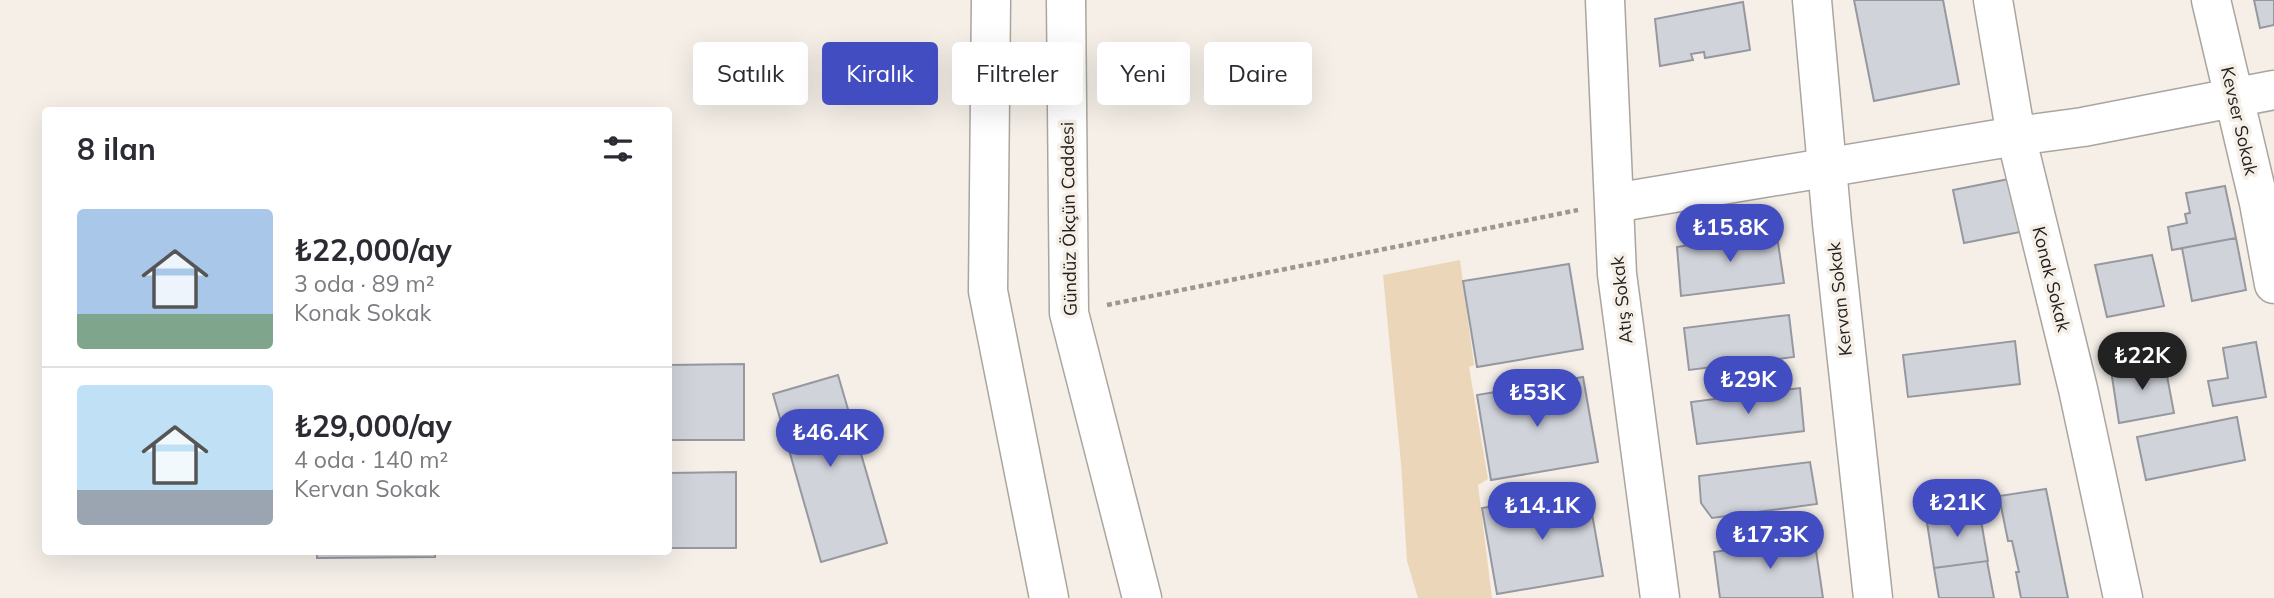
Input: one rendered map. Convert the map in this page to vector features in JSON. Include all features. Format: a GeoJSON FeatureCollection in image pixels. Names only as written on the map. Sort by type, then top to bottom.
{"type":"FeatureCollection","features":[{"type":"Feature","properties":{"kind":"street"},"geometry":{"type":"LineString","coordinates":[[991,0],[988,291],[1049,598]]}},
{"type":"Feature","properties":{"kind":"street","name":"Gündüz Ökçün Caddesi"},"geometry":{"type":"LineString","coordinates":[[1066,0],[1069,313],[1142,598]]}},
{"type":"Feature","properties":{"kind":"street","name":"Atış Sokak"},"geometry":{"type":"LineString","coordinates":[[1605,0],[1617,274],[1660,598]]}},
{"type":"Feature","properties":{"kind":"street","name":"Kervan Sokak"},"geometry":{"type":"LineString","coordinates":[[1812,0],[1873,598]]}},
{"type":"Feature","properties":{"kind":"street","name":"Konak Sokak"},"geometry":{"type":"LineString","coordinates":[[1993,0],[2016,136],[2078,389],[2123,598]]}},
{"type":"Feature","properties":{"kind":"street","name":"Kevser Sokak"},"geometry":{"type":"LineString","coordinates":[[2211,0],[2259,203],[2274,284]]}},
{"type":"Feature","properties":{"kind":"street"},"geometry":{"type":"LineString","coordinates":[[1614,203],[2083,127],[2274,90]]}},
{"type":"Feature","properties":{"kind":"path"},"geometry":{"type":"LineString","coordinates":[[1069,313],[1614,203]]}},
{"type":"Feature","properties":{"kind":"shaded area"},"geometry":{"type":"Polygon","coordinates":[[[1460,260],[1474,365],[1469,367],[1488,479],[1478,485],[1492,598],[1418,598],[1407,561],[1401,463],[1383,275],[1460,260]]]}},
{"type":"Feature","properties":{"kind":"building"},"geometry":{"type":"Polygon","coordinates":[[[1854,0],[1943,0],[1959,84],[1874,101],[1854,0]]]}},
{"type":"Feature","properties":{"kind":"building"},"geometry":{"type":"Polygon","coordinates":[[[2254,0],[2274,0],[2274,25],[2260,28],[2254,0]]]}},
{"type":"Feature","properties":{"kind":"building"},"geometry":{"type":"Polygon","coordinates":[[[1743,2],[1750,50],[1705,58],[1704,52],[1691,54],[1693,60],[1660,66],[1655,19],[1743,2]]]}},
{"type":"Feature","properties":{"kind":"building"},"geometry":{"type":"Polygon","coordinates":[[[2009,179],[2020,232],[1964,243],[1953,190],[2009,179]]]}},
{"type":"Feature","properties":{"kind":"building"},"geometry":{"type":"Polygon","coordinates":[[[2225,186],[2236,238],[2172,250],[2168,227],[2187,223],[2185,214],[2190,213],[2186,193],[2225,186]]]}},
{"type":"Feature","properties":{"kind":"building"},"geometry":{"type":"Polygon","coordinates":[[[1776,229],[1784,283],[1681,296],[1677,247],[1776,229]]]}},
{"type":"Feature","properties":{"kind":"building"},"geometry":{"type":"Polygon","coordinates":[[[2236,238],[2246,290],[2192,301],[2182,248],[2236,238]]]}},
{"type":"Feature","properties":{"kind":"building"},"geometry":{"type":"Polygon","coordinates":[[[2152,255],[2164,306],[2107,317],[2095,265],[2152,255]]]}},
{"type":"Feature","properties":{"kind":"building"},"geometry":{"type":"Polygon","coordinates":[[[1569,264],[1583,349],[1477,367],[1463,281],[1569,264]]]}},
{"type":"Feature","properties":{"kind":"building"},"geometry":{"type":"Polygon","coordinates":[[[1789,315],[1794,357],[1689,370],[1684,328],[1789,315]]]}},
{"type":"Feature","properties":{"kind":"building"},"geometry":{"type":"Polygon","coordinates":[[[2015,341],[2020,384],[1908,397],[1903,355],[2015,341]]]}},
{"type":"Feature","properties":{"kind":"building"},"geometry":{"type":"Polygon","coordinates":[[[2256,342],[2266,397],[2213,406],[2208,381],[2228,378],[2223,348],[2256,342]]]}},
{"type":"Feature","properties":{"kind":"building"},"geometry":{"type":"Polygon","coordinates":[[[2164,360],[2174,413],[2119,423],[2111,370],[2164,360]]]}},
{"type":"Feature","properties":{"kind":"building"},"geometry":{"type":"Polygon","coordinates":[[[744,364],[744,440],[672,440],[672,365],[744,364]]]}},
{"type":"Feature","properties":{"kind":"building"},"geometry":{"type":"Polygon","coordinates":[[[838,375],[887,543],[821,562],[773,394],[838,375]]]}},
{"type":"Feature","properties":{"kind":"building"},"geometry":{"type":"Polygon","coordinates":[[[1583,377],[1598,462],[1491,480],[1477,395],[1583,377]]]}},
{"type":"Feature","properties":{"kind":"building"},"geometry":{"type":"Polygon","coordinates":[[[1800,388],[1804,431],[1697,444],[1691,402],[1800,388]]]}},
{"type":"Feature","properties":{"kind":"building"},"geometry":{"type":"Polygon","coordinates":[[[2237,417],[2245,460],[2146,480],[2137,437],[2237,417]]]}},
{"type":"Feature","properties":{"kind":"building"},"geometry":{"type":"Polygon","coordinates":[[[1810,462],[1817,504],[1712,518],[1701,503],[1699,476],[1810,462]]]}},
{"type":"Feature","properties":{"kind":"building"},"geometry":{"type":"Polygon","coordinates":[[[736,472],[736,548],[672,548],[672,473],[736,472]]]}},
{"type":"Feature","properties":{"kind":"building"},"geometry":{"type":"Polygon","coordinates":[[[2046,489],[2068,598],[2021,598],[2016,572],[2019,572],[2012,541],[2008,541],[1999,496],[2046,489]]]}},
{"type":"Feature","properties":{"kind":"building"},"geometry":{"type":"Polygon","coordinates":[[[1588,491],[1603,576],[1497,594],[1482,508],[1588,491]]]}},
{"type":"Feature","properties":{"kind":"building"},"geometry":{"type":"Polygon","coordinates":[[[1979,509],[1988,561],[1934,568],[1926,516],[1979,509]]]}},
{"type":"Feature","properties":{"kind":"building"},"geometry":{"type":"Polygon","coordinates":[[[1814,537],[1823,598],[1720,598],[1714,552],[1814,537]]]}},
{"type":"Feature","properties":{"kind":"building"},"geometry":{"type":"Polygon","coordinates":[[[317,555],[435,555],[435,557],[317,558],[317,555]]]}},
{"type":"Feature","properties":{"kind":"building"},"geometry":{"type":"Polygon","coordinates":[[[1987,561],[1994,598],[1939,598],[1934,568],[1987,561]]]}}]}
